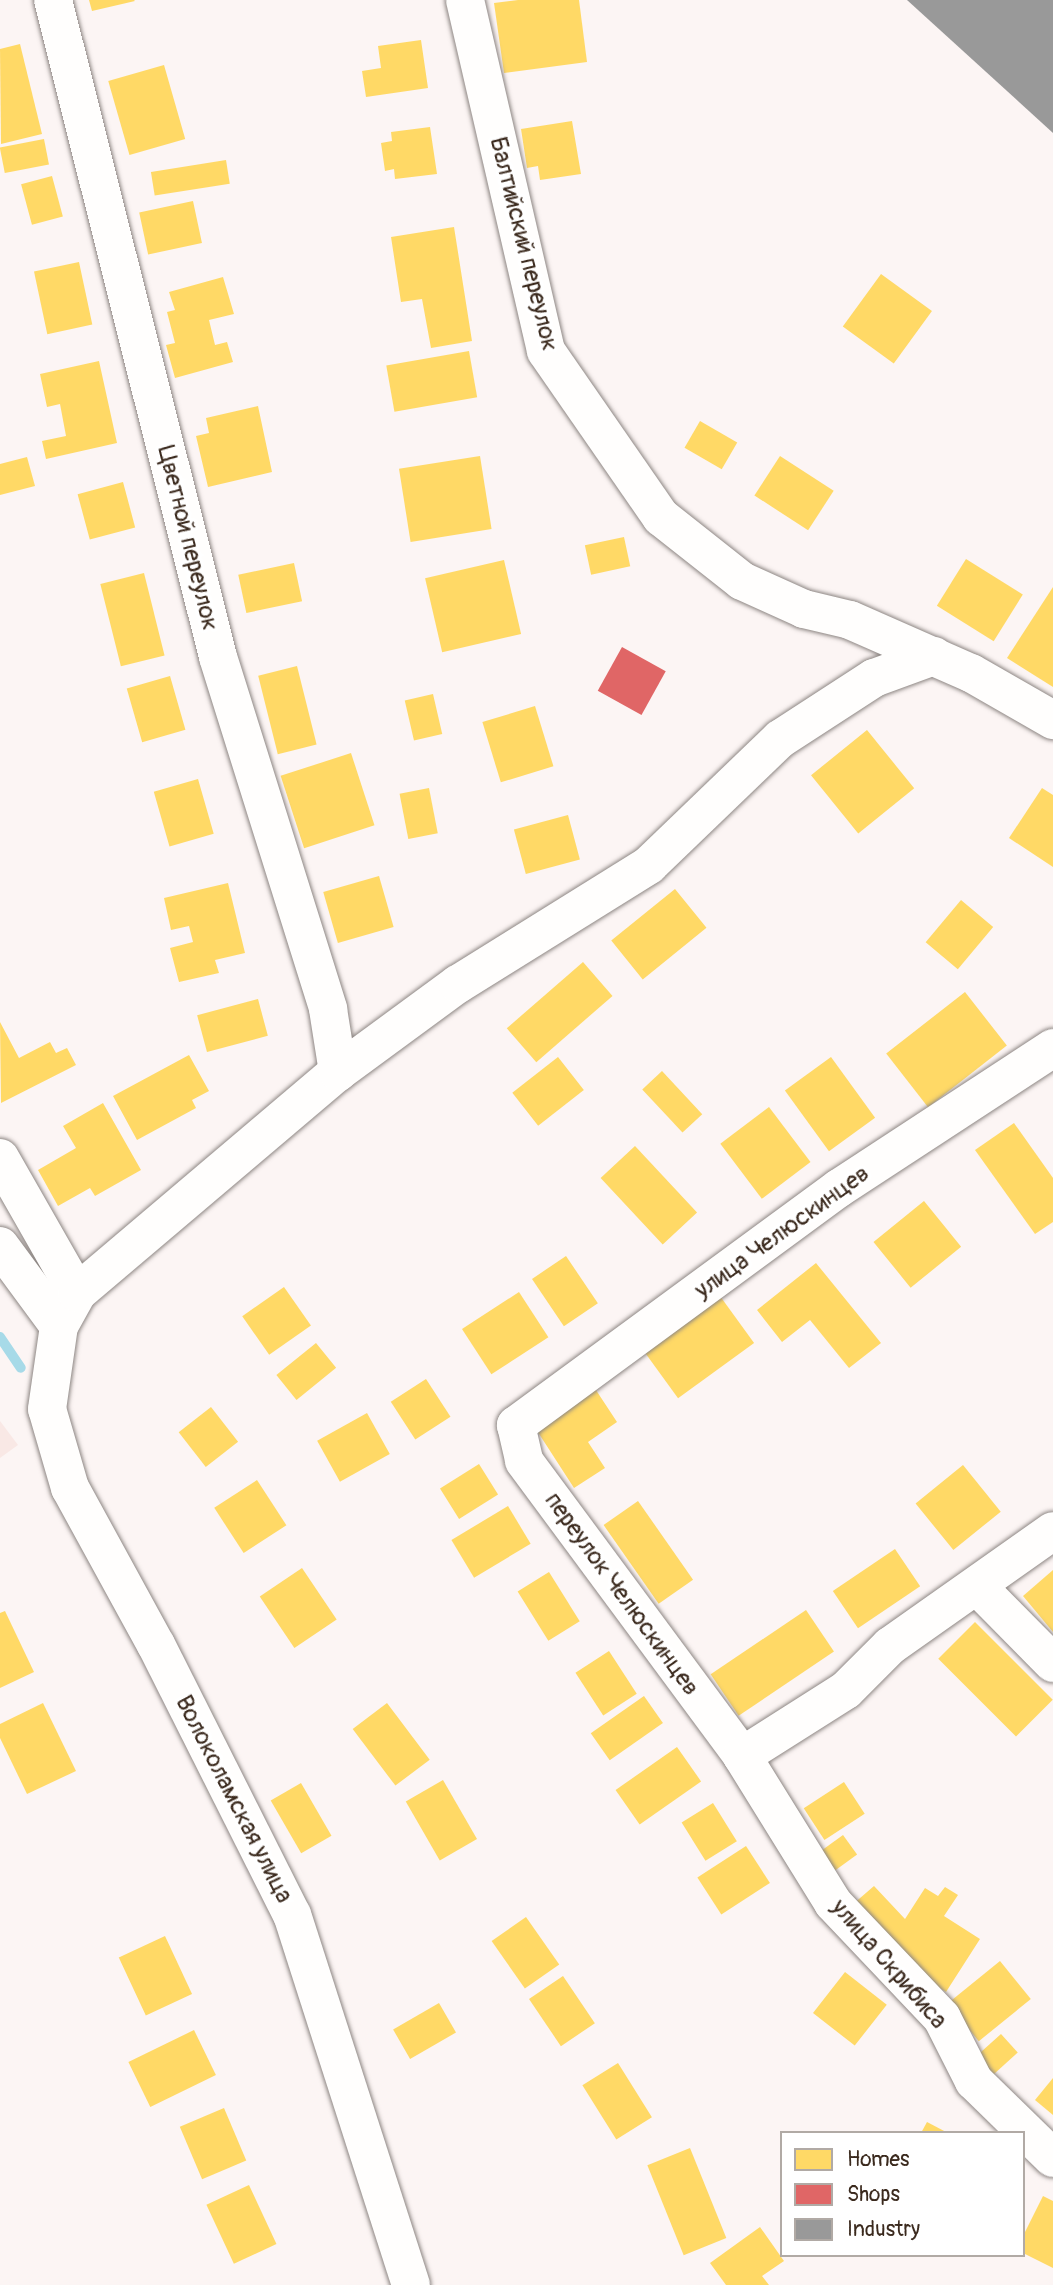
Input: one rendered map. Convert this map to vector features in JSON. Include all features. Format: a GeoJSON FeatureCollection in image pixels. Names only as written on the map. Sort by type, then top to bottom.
{"type":"FeatureCollection","features":[{"type":"Feature","properties":{"kind":"street","name":"Цветной переулок"},"geometry":{"type":"LineString","coordinates":[[52,0],[218,657],[328,1009],[338,1072]]}},
{"type":"Feature","properties":{"kind":"street","name":"Балтийский переулок"},"geometry":{"type":"LineString","coordinates":[[466,0],[546,351],[661,517],[742,582],[934,656],[1053,720]]}},
{"type":"Feature","properties":{"kind":"street"},"geometry":{"type":"LineString","coordinates":[[0,1246],[59,1326],[77,1293],[338,1072],[458,984],[649,865],[780,739],[874,678],[934,656]]}},
{"type":"Feature","properties":{"kind":"street","name":"улица Челюскинцев"},"geometry":{"type":"LineString","coordinates":[[516,1425],[839,1188],[1053,1048]]}},
{"type":"Feature","properties":{"kind":"street"},"geometry":{"type":"LineString","coordinates":[[0,1158],[77,1293]]}},
{"type":"Feature","properties":{"kind":"street","name":"Волоколамская улица"},"geometry":{"type":"LineString","coordinates":[[59,1326],[47,1409],[70,1488],[156,1645],[292,1915],[411,2285]]}},
{"type":"Feature","properties":{"kind":"street","name":"переулок Челюскинцев"},"geometry":{"type":"LineString","coordinates":[[516,1425],[524,1461],[742,1756]]}},
{"type":"Feature","properties":{"kind":"street"},"geometry":{"type":"LineString","coordinates":[[742,1756],[846,1690],[890,1646],[1053,1531]]}},
{"type":"Feature","properties":{"kind":"street"},"geometry":{"type":"LineString","coordinates":[[977,1586],[1053,1663]]}},
{"type":"Feature","properties":{"kind":"street","name":"улица Скрибиса"},"geometry":{"type":"LineString","coordinates":[[742,1756],[833,1903],[942,2018],[974,2081],[1053,2158]]}},
{"type":"Feature","properties":{"kind":"shaded area"},"geometry":{"type":"Polygon","coordinates":[[[0,1421],[18,1445],[0,1458],[0,1421]]]}},
{"type":"Feature","properties":{"kind":"building: Homes"},"geometry":{"type":"Polygon","coordinates":[[[89,0],[134,0],[135,1],[92,11],[89,0]]]}},
{"type":"Feature","properties":{"kind":"building: Homes"},"geometry":{"type":"Polygon","coordinates":[[[518,0],[579,0],[587,62],[504,73],[494,3],[518,0]]]}},
{"type":"Feature","properties":{"kind":"building: Homes"},"geometry":{"type":"Polygon","coordinates":[[[421,40],[428,88],[366,97],[362,71],[381,68],[378,46],[421,40]]]}},
{"type":"Feature","properties":{"kind":"building: Homes"},"geometry":{"type":"Polygon","coordinates":[[[20,44],[42,134],[1,144],[0,49],[20,44]]]}},
{"type":"Feature","properties":{"kind":"building: Homes"},"geometry":{"type":"Polygon","coordinates":[[[164,65],[185,139],[129,155],[108,81],[164,65]]]}},
{"type":"Feature","properties":{"kind":"building: Homes"},"geometry":{"type":"Polygon","coordinates":[[[572,121],[581,174],[540,180],[538,166],[527,168],[521,129],[572,121]]]}},
{"type":"Feature","properties":{"kind":"building: Homes"},"geometry":{"type":"Polygon","coordinates":[[[430,127],[437,174],[395,179],[394,169],[385,171],[381,143],[392,141],[391,132],[430,127]]]}},
{"type":"Feature","properties":{"kind":"building: Homes"},"geometry":{"type":"Polygon","coordinates":[[[44,139],[49,165],[5,173],[0,148],[44,139]]]}},
{"type":"Feature","properties":{"kind":"building: Homes"},"geometry":{"type":"Polygon","coordinates":[[[226,160],[230,184],[155,196],[151,172],[226,160]]]}},
{"type":"Feature","properties":{"kind":"building: Homes"},"geometry":{"type":"Polygon","coordinates":[[[52,176],[63,217],[32,225],[21,184],[52,176]]]}},
{"type":"Feature","properties":{"kind":"building: Homes"},"geometry":{"type":"Polygon","coordinates":[[[193,201],[202,243],[148,254],[139,212],[193,201]]]}},
{"type":"Feature","properties":{"kind":"building: Homes"},"geometry":{"type":"Polygon","coordinates":[[[454,227],[472,341],[431,348],[422,299],[401,302],[391,237],[454,227]]]}},
{"type":"Feature","properties":{"kind":"building: Homes"},"geometry":{"type":"Polygon","coordinates":[[[79,262],[92,325],[47,334],[34,272],[79,262]]]}},
{"type":"Feature","properties":{"kind":"building: Homes"},"geometry":{"type":"Polygon","coordinates":[[[881,274],[932,311],[894,364],[843,327],[881,274]]]}},
{"type":"Feature","properties":{"kind":"building: Homes"},"geometry":{"type":"Polygon","coordinates":[[[223,277],[234,314],[209,320],[215,345],[227,342],[233,362],[175,378],[166,345],[175,343],[167,312],[175,310],[169,292],[223,277]]]}},
{"type":"Feature","properties":{"kind":"building: Homes"},"geometry":{"type":"Polygon","coordinates":[[[469,351],[477,397],[394,412],[386,366],[469,351]]]}},
{"type":"Feature","properties":{"kind":"building: Homes"},"geometry":{"type":"Polygon","coordinates":[[[99,361],[117,443],[46,459],[42,441],[66,436],[60,404],[47,407],[40,374],[99,361]]]}},
{"type":"Feature","properties":{"kind":"building: Homes"},"geometry":{"type":"Polygon","coordinates":[[[258,406],[272,472],[208,487],[196,436],[209,433],[206,418],[258,406]]]}},
{"type":"Feature","properties":{"kind":"building: Homes"},"geometry":{"type":"Polygon","coordinates":[[[700,421],[737,442],[722,469],[684,448],[700,421]]]}},
{"type":"Feature","properties":{"kind":"building: Homes"},"geometry":{"type":"Polygon","coordinates":[[[480,456],[492,529],[411,542],[399,469],[480,456]]]}},
{"type":"Feature","properties":{"kind":"building: Homes"},"geometry":{"type":"Polygon","coordinates":[[[780,456],[834,491],[808,530],[754,495],[780,456]]]}},
{"type":"Feature","properties":{"kind":"building: Homes"},"geometry":{"type":"Polygon","coordinates":[[[27,457],[35,486],[0,495],[0,464],[27,457]]]}},
{"type":"Feature","properties":{"kind":"building: Homes"},"geometry":{"type":"Polygon","coordinates":[[[123,482],[135,527],[90,540],[78,494],[123,482]]]}},
{"type":"Feature","properties":{"kind":"building: Homes"},"geometry":{"type":"Polygon","coordinates":[[[624,537],[630,566],[591,575],[585,545],[624,537]]]}},
{"type":"Feature","properties":{"kind":"building: Homes"},"geometry":{"type":"Polygon","coordinates":[[[966,559],[1023,595],[994,641],[937,606],[966,559]]]}},
{"type":"Feature","properties":{"kind":"building: Homes"},"geometry":{"type":"Polygon","coordinates":[[[504,560],[521,634],[442,652],[425,578],[504,560]]]}},
{"type":"Feature","properties":{"kind":"building: Homes"},"geometry":{"type":"Polygon","coordinates":[[[294,563],[302,601],[246,613],[238,575],[294,563]]]}},
{"type":"Feature","properties":{"kind":"building: Homes"},"geometry":{"type":"Polygon","coordinates":[[[144,573],[165,655],[121,666],[100,584],[144,573]]]}},
{"type":"Feature","properties":{"kind":"building: Homes"},"geometry":{"type":"Polygon","coordinates":[[[1053,587],[1053,687],[1007,658],[1053,587]]]}},
{"type":"Feature","properties":{"kind":"building: Homes"},"geometry":{"type":"Polygon","coordinates":[[[297,666],[317,745],[278,754],[258,676],[297,666]]]}},
{"type":"Feature","properties":{"kind":"building: Homes"},"geometry":{"type":"Polygon","coordinates":[[[170,676],[185,730],[142,742],[127,688],[170,676]]]}},
{"type":"Feature","properties":{"kind":"building: Homes"},"geometry":{"type":"Polygon","coordinates":[[[433,694],[442,734],[414,740],[405,701],[433,694]]]}},
{"type":"Feature","properties":{"kind":"building: Homes"},"geometry":{"type":"Polygon","coordinates":[[[535,706],[553,766],[501,782],[482,722],[535,706]]]}},
{"type":"Feature","properties":{"kind":"building: Homes"},"geometry":{"type":"Polygon","coordinates":[[[867,730],[914,788],[858,834],[811,775],[867,730]]]}},
{"type":"Feature","properties":{"kind":"building: Homes"},"geometry":{"type":"Polygon","coordinates":[[[351,753],[374,825],[304,848],[281,776],[351,753]]]}},
{"type":"Feature","properties":{"kind":"building: Homes"},"geometry":{"type":"Polygon","coordinates":[[[198,779],[214,834],[169,846],[154,792],[198,779]]]}},
{"type":"Feature","properties":{"kind":"building: Homes"},"geometry":{"type":"Polygon","coordinates":[[[429,788],[438,833],[408,839],[400,794],[429,788]]]}},
{"type":"Feature","properties":{"kind":"building: Homes"},"geometry":{"type":"Polygon","coordinates":[[[1042,788],[1053,795],[1053,867],[1009,838],[1042,788]]]}},
{"type":"Feature","properties":{"kind":"building: Homes"},"geometry":{"type":"Polygon","coordinates":[[[568,815],[580,859],[526,874],[514,829],[568,815]]]}},
{"type":"Feature","properties":{"kind":"building: Homes"},"geometry":{"type":"Polygon","coordinates":[[[379,876],[394,927],[338,943],[323,892],[379,876]]]}},
{"type":"Feature","properties":{"kind":"building: Homes"},"geometry":{"type":"Polygon","coordinates":[[[228,883],[245,953],[215,960],[219,973],[179,982],[170,948],[193,942],[189,926],[171,930],[164,898],[228,883]]]}},
{"type":"Feature","properties":{"kind":"building: Homes"},"geometry":{"type":"Polygon","coordinates":[[[675,889],[706,928],[643,979],[611,941],[675,889]]]}},
{"type":"Feature","properties":{"kind":"building: Homes"},"geometry":{"type":"Polygon","coordinates":[[[961,900],[993,927],[958,969],[926,942],[961,900]]]}},
{"type":"Feature","properties":{"kind":"building: Homes"},"geometry":{"type":"Polygon","coordinates":[[[583,962],[613,996],[536,1062],[507,1028],[583,962]]]}},
{"type":"Feature","properties":{"kind":"building: Homes"},"geometry":{"type":"Polygon","coordinates":[[[965,992],[1007,1046],[928,1107],[886,1054],[965,992]]]}},
{"type":"Feature","properties":{"kind":"building: Homes"},"geometry":{"type":"Polygon","coordinates":[[[258,999],[268,1036],[207,1052],[197,1015],[258,999]]]}},
{"type":"Feature","properties":{"kind":"building: Homes"},"geometry":{"type":"Polygon","coordinates":[[[0,1022],[19,1058],[50,1042],[56,1053],[67,1048],[76,1065],[1,1103],[0,1022]]]}},
{"type":"Feature","properties":{"kind":"building: Homes"},"geometry":{"type":"Polygon","coordinates":[[[189,1055],[209,1091],[192,1100],[196,1108],[137,1140],[113,1096],[189,1055]]]}},
{"type":"Feature","properties":{"kind":"building: Homes"},"geometry":{"type":"Polygon","coordinates":[[[558,1057],[584,1090],[538,1126],[512,1093],[558,1057]]]}},
{"type":"Feature","properties":{"kind":"building: Homes"},"geometry":{"type":"Polygon","coordinates":[[[831,1057],[875,1118],[829,1151],[785,1091],[831,1057]]]}},
{"type":"Feature","properties":{"kind":"building: Homes"},"geometry":{"type":"Polygon","coordinates":[[[662,1071],[702,1114],[682,1133],[642,1089],[662,1071]]]}},
{"type":"Feature","properties":{"kind":"building: Homes"},"geometry":{"type":"Polygon","coordinates":[[[103,1103],[141,1170],[95,1196],[90,1188],[58,1206],[38,1170],[76,1148],[63,1126],[103,1103]]]}},
{"type":"Feature","properties":{"kind":"building: Homes"},"geometry":{"type":"Polygon","coordinates":[[[769,1107],[811,1162],[762,1199],[720,1144],[769,1107]]]}},
{"type":"Feature","properties":{"kind":"building: Homes"},"geometry":{"type":"Polygon","coordinates":[[[1014,1123],[1053,1178],[1053,1222],[1035,1234],[975,1150],[1014,1123]]]}},
{"type":"Feature","properties":{"kind":"building: Homes"},"geometry":{"type":"Polygon","coordinates":[[[635,1146],[697,1213],[663,1245],[601,1178],[635,1146]]]}},
{"type":"Feature","properties":{"kind":"building: Homes"},"geometry":{"type":"Polygon","coordinates":[[[924,1201],[961,1247],[911,1288],[873,1242],[924,1201]]]}},
{"type":"Feature","properties":{"kind":"building: Homes"},"geometry":{"type":"Polygon","coordinates":[[[566,1256],[598,1303],[564,1326],[532,1279],[566,1256]]]}},
{"type":"Feature","properties":{"kind":"building: Homes"},"geometry":{"type":"Polygon","coordinates":[[[816,1263],[881,1343],[849,1368],[810,1320],[782,1342],[757,1310],[816,1263]]]}},
{"type":"Feature","properties":{"kind":"building: Homes"},"geometry":{"type":"Polygon","coordinates":[[[284,1287],[311,1326],[269,1355],[242,1316],[284,1287]]]}},
{"type":"Feature","properties":{"kind":"building: Homes"},"geometry":{"type":"Polygon","coordinates":[[[519,1292],[548,1337],[491,1374],[462,1329],[519,1292]]]}},
{"type":"Feature","properties":{"kind":"building: Homes"},"geometry":{"type":"Polygon","coordinates":[[[720,1296],[754,1343],[678,1398],[644,1351],[720,1296]]]}},
{"type":"Feature","properties":{"kind":"building: Homes"},"geometry":{"type":"Polygon","coordinates":[[[316,1343],[336,1368],[297,1400],[276,1375],[316,1343]]]}},
{"type":"Feature","properties":{"kind":"building: Homes"},"geometry":{"type":"Polygon","coordinates":[[[426,1379],[451,1417],[415,1440],[391,1402],[426,1379]]]}},
{"type":"Feature","properties":{"kind":"building: Homes"},"geometry":{"type":"Polygon","coordinates":[[[592,1384],[617,1422],[588,1442],[605,1468],[574,1488],[532,1423],[592,1384]]]}},
{"type":"Feature","properties":{"kind":"building: Homes"},"geometry":{"type":"Polygon","coordinates":[[[211,1407],[238,1442],[206,1467],[179,1432],[211,1407]]]}},
{"type":"Feature","properties":{"kind":"building: Homes"},"geometry":{"type":"Polygon","coordinates":[[[367,1413],[390,1454],[340,1482],[317,1441],[367,1413]]]}},
{"type":"Feature","properties":{"kind":"building: Homes"},"geometry":{"type":"Polygon","coordinates":[[[479,1464],[498,1495],[459,1519],[440,1488],[479,1464]]]}},
{"type":"Feature","properties":{"kind":"building: Homes"},"geometry":{"type":"Polygon","coordinates":[[[963,1465],[1001,1512],[953,1550],[916,1503],[963,1465]]]}},
{"type":"Feature","properties":{"kind":"building: Homes"},"geometry":{"type":"Polygon","coordinates":[[[257,1480],[286,1525],[244,1553],[214,1508],[257,1480]]]}},
{"type":"Feature","properties":{"kind":"building: Homes"},"geometry":{"type":"Polygon","coordinates":[[[638,1501],[693,1580],[659,1604],[604,1525],[638,1501]]]}},
{"type":"Feature","properties":{"kind":"building: Homes"},"geometry":{"type":"Polygon","coordinates":[[[508,1506],[531,1544],[474,1578],[451,1540],[508,1506]]]}},
{"type":"Feature","properties":{"kind":"building: Homes"},"geometry":{"type":"Polygon","coordinates":[[[895,1549],[920,1586],[858,1628],[833,1591],[895,1549]]]}},
{"type":"Feature","properties":{"kind":"building: Homes"},"geometry":{"type":"Polygon","coordinates":[[[302,1568],[337,1619],[294,1648],[260,1597],[302,1568]]]}},
{"type":"Feature","properties":{"kind":"building: Homes"},"geometry":{"type":"Polygon","coordinates":[[[1053,1570],[1053,1632],[1023,1596],[1053,1570]]]}},
{"type":"Feature","properties":{"kind":"building: Homes"},"geometry":{"type":"Polygon","coordinates":[[[549,1572],[580,1621],[548,1641],[518,1592],[549,1572]]]}},
{"type":"Feature","properties":{"kind":"building: Homes"},"geometry":{"type":"Polygon","coordinates":[[[806,1610],[834,1651],[739,1716],[711,1674],[806,1610]]]}},
{"type":"Feature","properties":{"kind":"building: Homes"},"geometry":{"type":"Polygon","coordinates":[[[5,1611],[34,1672],[0,1688],[0,1613],[5,1611]]]}},
{"type":"Feature","properties":{"kind":"building: Homes"},"geometry":{"type":"Polygon","coordinates":[[[975,1622],[1053,1700],[1016,1737],[938,1659],[975,1622]]]}},
{"type":"Feature","properties":{"kind":"building: Homes"},"geometry":{"type":"Polygon","coordinates":[[[609,1651],[637,1694],[603,1716],[575,1673],[609,1651]]]}},
{"type":"Feature","properties":{"kind":"building: Homes"},"geometry":{"type":"Polygon","coordinates":[[[644,1696],[663,1723],[610,1760],[591,1733],[644,1696]]]}},
{"type":"Feature","properties":{"kind":"building: Homes"},"geometry":{"type":"Polygon","coordinates":[[[43,1703],[76,1771],[27,1794],[0,1738],[0,1724],[43,1703]]]}},
{"type":"Feature","properties":{"kind":"building: Homes"},"geometry":{"type":"Polygon","coordinates":[[[387,1703],[430,1760],[395,1786],[353,1729],[387,1703]]]}},
{"type":"Feature","properties":{"kind":"building: Homes"},"geometry":{"type":"Polygon","coordinates":[[[677,1747],[701,1781],[640,1824],[616,1790],[677,1747]]]}},
{"type":"Feature","properties":{"kind":"building: Homes"},"geometry":{"type":"Polygon","coordinates":[[[443,1780],[477,1839],[440,1860],[406,1802],[443,1780]]]}},
{"type":"Feature","properties":{"kind":"building: Homes"},"geometry":{"type":"Polygon","coordinates":[[[844,1782],[865,1814],[824,1840],[804,1808],[844,1782]]]}},
{"type":"Feature","properties":{"kind":"building: Homes"},"geometry":{"type":"Polygon","coordinates":[[[301,1783],[332,1836],[301,1853],[271,1801],[301,1783]]]}},
{"type":"Feature","properties":{"kind":"building: Homes"},"geometry":{"type":"Polygon","coordinates":[[[713,1803],[737,1841],[705,1861],[682,1823],[713,1803]]]}},
{"type":"Feature","properties":{"kind":"building: Homes"},"geometry":{"type":"Polygon","coordinates":[[[843,1835],[857,1854],[831,1873],[817,1854],[843,1835]]]}},
{"type":"Feature","properties":{"kind":"building: Homes"},"geometry":{"type":"Polygon","coordinates":[[[746,1846],[770,1883],[721,1914],[697,1878],[746,1846]]]}},
{"type":"Feature","properties":{"kind":"building: Homes"},"geometry":{"type":"Polygon","coordinates":[[[874,1886],[905,1919],[925,1888],[938,1896],[945,1887],[958,1895],[944,1916],[980,1939],[946,1992],[913,1971],[852,1905],[874,1886]]]}},
{"type":"Feature","properties":{"kind":"building: Homes"},"geometry":{"type":"Polygon","coordinates":[[[526,1917],[559,1965],[525,1989],[492,1941],[526,1917]]]}},
{"type":"Feature","properties":{"kind":"building: Homes"},"geometry":{"type":"Polygon","coordinates":[[[165,1936],[192,1994],[146,2016],[119,1958],[165,1936]]]}},
{"type":"Feature","properties":{"kind":"building: Homes"},"geometry":{"type":"Polygon","coordinates":[[[1000,1961],[1031,1999],[979,2041],[948,2003],[1000,1961]]]}},
{"type":"Feature","properties":{"kind":"building: Homes"},"geometry":{"type":"Polygon","coordinates":[[[845,1972],[887,2005],[855,2046],[813,2013],[845,1972]]]}},
{"type":"Feature","properties":{"kind":"building: Homes"},"geometry":{"type":"Polygon","coordinates":[[[563,1976],[595,2023],[561,2046],[529,1999],[563,1976]]]}},
{"type":"Feature","properties":{"kind":"building: Homes"},"geometry":{"type":"Polygon","coordinates":[[[439,2003],[456,2032],[410,2059],[393,2030],[439,2003]]]}},
{"type":"Feature","properties":{"kind":"building: Homes"},"geometry":{"type":"Polygon","coordinates":[[[194,2030],[216,2075],[150,2107],[128,2062],[194,2030]]]}},
{"type":"Feature","properties":{"kind":"building: Homes"},"geometry":{"type":"Polygon","coordinates":[[[1001,2034],[1018,2053],[993,2075],[976,2056],[1001,2034]]]}},
{"type":"Feature","properties":{"kind":"building: Homes"},"geometry":{"type":"Polygon","coordinates":[[[618,2063],[652,2117],[616,2140],[582,2085],[618,2063]]]}},
{"type":"Feature","properties":{"kind":"building: Homes"},"geometry":{"type":"Polygon","coordinates":[[[1053,2078],[1053,2115],[1035,2100],[1053,2078]]]}},
{"type":"Feature","properties":{"kind":"building: Homes"},"geometry":{"type":"Polygon","coordinates":[[[224,2108],[246,2160],[202,2179],[180,2127],[224,2108]]]}},
{"type":"Feature","properties":{"kind":"building: Homes"},"geometry":{"type":"Polygon","coordinates":[[[927,2122],[944,2131],[922,2131],[927,2122]]]}},
{"type":"Feature","properties":{"kind":"building: Homes"},"geometry":{"type":"Polygon","coordinates":[[[690,2148],[726,2238],[684,2255],[647,2165],[690,2148]]]}},
{"type":"Feature","properties":{"kind":"building: Homes"},"geometry":{"type":"Polygon","coordinates":[[[249,2185],[276,2244],[234,2264],[206,2205],[249,2185]]]}},
{"type":"Feature","properties":{"kind":"building: Homes"},"geometry":{"type":"Polygon","coordinates":[[[1043,2196],[1053,2201],[1053,2268],[1025,2254],[1025,2232],[1043,2196]]]}},
{"type":"Feature","properties":{"kind":"building: Homes"},"geometry":{"type":"Polygon","coordinates":[[[760,2227],[784,2261],[762,2276],[769,2285],[726,2285],[710,2263],[760,2227]]]}},
{"type":"Feature","properties":{"kind":"building: Shops"},"geometry":{"type":"Polygon","coordinates":[[[622,647],[666,671],[641,715],[598,691],[622,647]]]}},
{"type":"Feature","properties":{"kind":"building: Industry"},"geometry":{"type":"Polygon","coordinates":[[[907,0],[1053,0],[1053,133],[907,0]]]}},
{"type":"Feature","properties":{"kind":"waterway"},"geometry":{"type":"LineString","coordinates":[[0,1337],[21,1368]]}}]}
